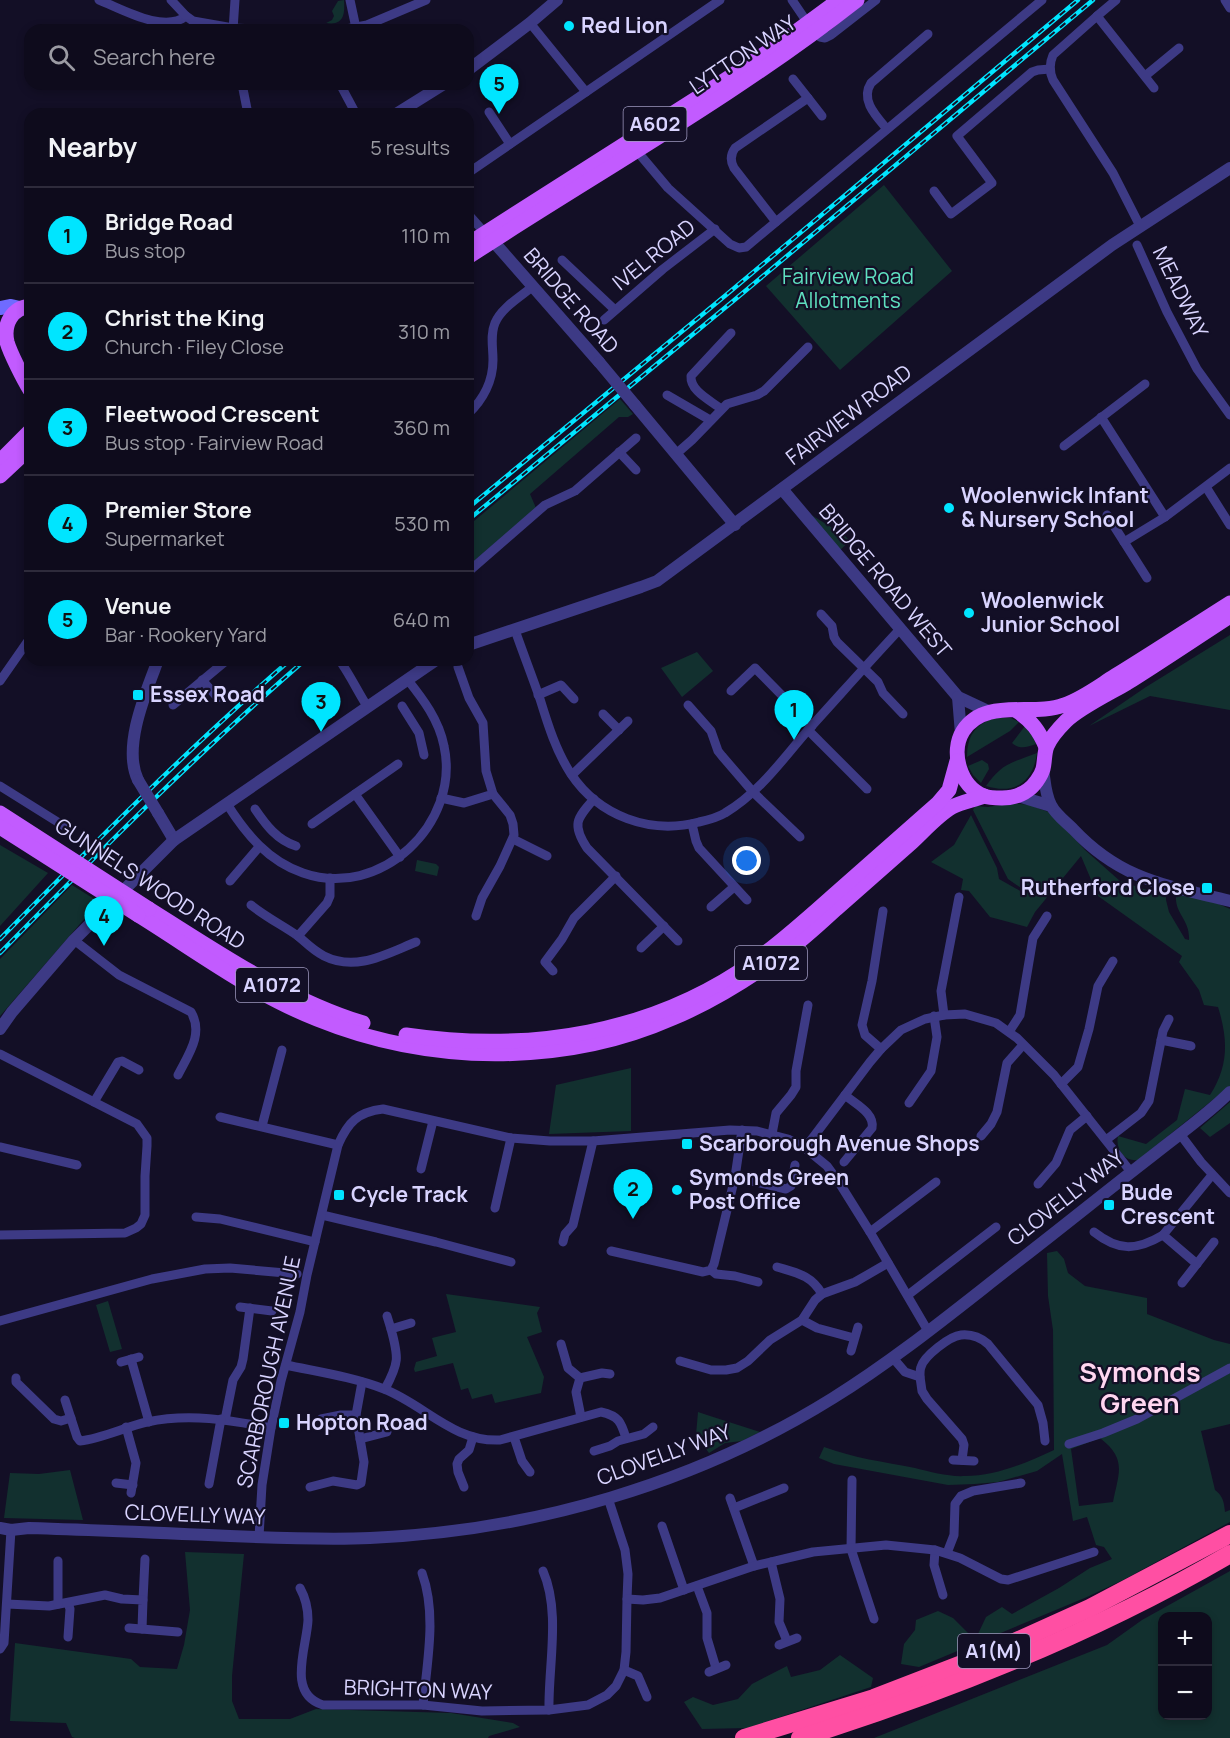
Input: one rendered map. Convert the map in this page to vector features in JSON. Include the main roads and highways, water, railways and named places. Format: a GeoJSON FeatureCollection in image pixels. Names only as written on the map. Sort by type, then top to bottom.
{"type":"FeatureCollection","features":[{"type":"Feature","properties":{"kind":"highway","name":"A1(M)"},"geometry":{"type":"LineString","coordinates":[[744,1738],[874,1698],[988,1654],[1090,1608],[1230,1534]]}},
{"type":"Feature","properties":{"kind":"highway","name":"A1(M)"},"geometry":{"type":"LineString","coordinates":[[800,1738],[877,1714],[999,1667],[1097,1624],[1230,1554]]}},
{"type":"Feature","properties":{"kind":"main road","name":"LYTTON WAY"},"geometry":{"type":"LineString","coordinates":[[474,251],[489,237],[747,66],[839,0]]}},
{"type":"Feature","properties":{"kind":"main road","name":"LYTTON WAY"},"geometry":{"type":"LineString","coordinates":[[474,242],[489,237],[636,150],[774,62],[857,0]]}},
{"type":"Feature","properties":{"kind":"main road"},"geometry":{"type":"LineString","coordinates":[[0,308],[24,307]]}},
{"type":"Feature","properties":{"kind":"main road"},"geometry":{"type":"LineString","coordinates":[[24,308],[12,315],[3,337],[24,378]]}},
{"type":"Feature","properties":{"kind":"main road"},"geometry":{"type":"LineString","coordinates":[[0,461],[24,437]]}},
{"type":"Feature","properties":{"kind":"main road"},"geometry":{"type":"LineString","coordinates":[[0,476],[24,454]]}},
{"type":"Feature","properties":{"kind":"main road"},"geometry":{"type":"LineString","coordinates":[[1017,711],[1066,705],[1230,603]]}},
{"type":"Feature","properties":{"kind":"main road"},"geometry":{"type":"LineString","coordinates":[[1046,747],[1068,718],[1127,683],[1230,616]]}},
{"type":"Feature","properties":{"kind":"main road","name":"GUNNELS WOOD ROAD"},"geometry":{"type":"LineString","coordinates":[[522,1047],[653,1015],[716,985],[755,961],[789,935],[949,790],[957,761],[958,747],[969,723],[990,711],[1017,711]]}},
{"type":"Feature","properties":{"kind":"main road"},"geometry":{"type":"LineString","coordinates":[[1017,711],[1029,719],[1040,732],[1046,747]]}},
{"type":"Feature","properties":{"kind":"main road","name":"GUNNELS WOOD ROAD"},"geometry":{"type":"LineString","coordinates":[[0,813],[244,982],[317,1019],[368,1036],[395,1043],[456,1052],[602,1041],[671,1020],[721,995],[756,974],[799,942],[952,807],[984,796],[1007,798],[1018,796],[1028,790],[1036,782],[1043,769],[1046,747]]}},
{"type":"Feature","properties":{"kind":"main road"},"geometry":{"type":"LineString","coordinates":[[957,761],[970,787],[984,796]]}},
{"type":"Feature","properties":{"kind":"main road","name":"GUNNELS WOOD ROAD"},"geometry":{"type":"LineString","coordinates":[[0,827],[144,912]]}},
{"type":"Feature","properties":{"kind":"railway"},"geometry":{"type":"LineString","coordinates":[[474,503],[1078,0]]}},
{"type":"Feature","properties":{"kind":"railway"},"geometry":{"type":"LineString","coordinates":[[474,515],[1093,0]]}},
{"type":"Feature","properties":{"kind":"railway"},"geometry":{"type":"LineString","coordinates":[[0,939],[142,796],[283,666]]}},
{"type":"Feature","properties":{"kind":"railway"},"geometry":{"type":"LineString","coordinates":[[0,953],[150,804],[298,666]]}},
{"type":"Feature","properties":{"kind":"place","name":"Red Lion"},"geometry":{"type":"Point","coordinates":[569,26]}},
{"type":"Feature","properties":{"kind":"place","name":"Venue"},"geometry":{"type":"Point","coordinates":[499,114]}},
{"type":"Feature","properties":{"kind":"place","name":"Woolenwick Infant & Nursery School"},"geometry":{"type":"Point","coordinates":[949,508]}},
{"type":"Feature","properties":{"kind":"place","name":"Woolenwick Junior School"},"geometry":{"type":"Point","coordinates":[969,613]}},
{"type":"Feature","properties":{"kind":"place","name":"Essex Road"},"geometry":{"type":"Point","coordinates":[138,695]}},
{"type":"Feature","properties":{"kind":"place","name":"Fleetwood Crescent"},"geometry":{"type":"Point","coordinates":[321,732]}},
{"type":"Feature","properties":{"kind":"place","name":"Bridge Road"},"geometry":{"type":"Point","coordinates":[794,740]}},
{"type":"Feature","properties":{"kind":"place","name":"Rutherford Close"},"geometry":{"type":"Point","coordinates":[1207,888]}},
{"type":"Feature","properties":{"kind":"place","name":"Premier Store"},"geometry":{"type":"Point","coordinates":[104,946]}},
{"type":"Feature","properties":{"kind":"place","name":"Scarborough Avenue Shops"},"geometry":{"type":"Point","coordinates":[687,1144]}},
{"type":"Feature","properties":{"kind":"place","name":"Symonds Green Post Office"},"geometry":{"type":"Point","coordinates":[677,1190]}},
{"type":"Feature","properties":{"kind":"place","name":"Cycle Track"},"geometry":{"type":"Point","coordinates":[339,1195]}},
{"type":"Feature","properties":{"kind":"place","name":"Bude Crescent"},"geometry":{"type":"Point","coordinates":[1109,1205]}},
{"type":"Feature","properties":{"kind":"place","name":"Christ the King"},"geometry":{"type":"Point","coordinates":[633,1219]}},
{"type":"Feature","properties":{"kind":"place","name":"Hopton Road"},"geometry":{"type":"Point","coordinates":[284,1423]}},
{"type":"Feature","properties":{"kind":"district","name":"Symonds Green"},"geometry":{"type":"Point","coordinates":[1140,1388]}},
{"type":"Feature","properties":{"kind":"park label","name":"Fairview Road Allotments"},"geometry":{"type":"Point","coordinates":[848,289]}}]}
